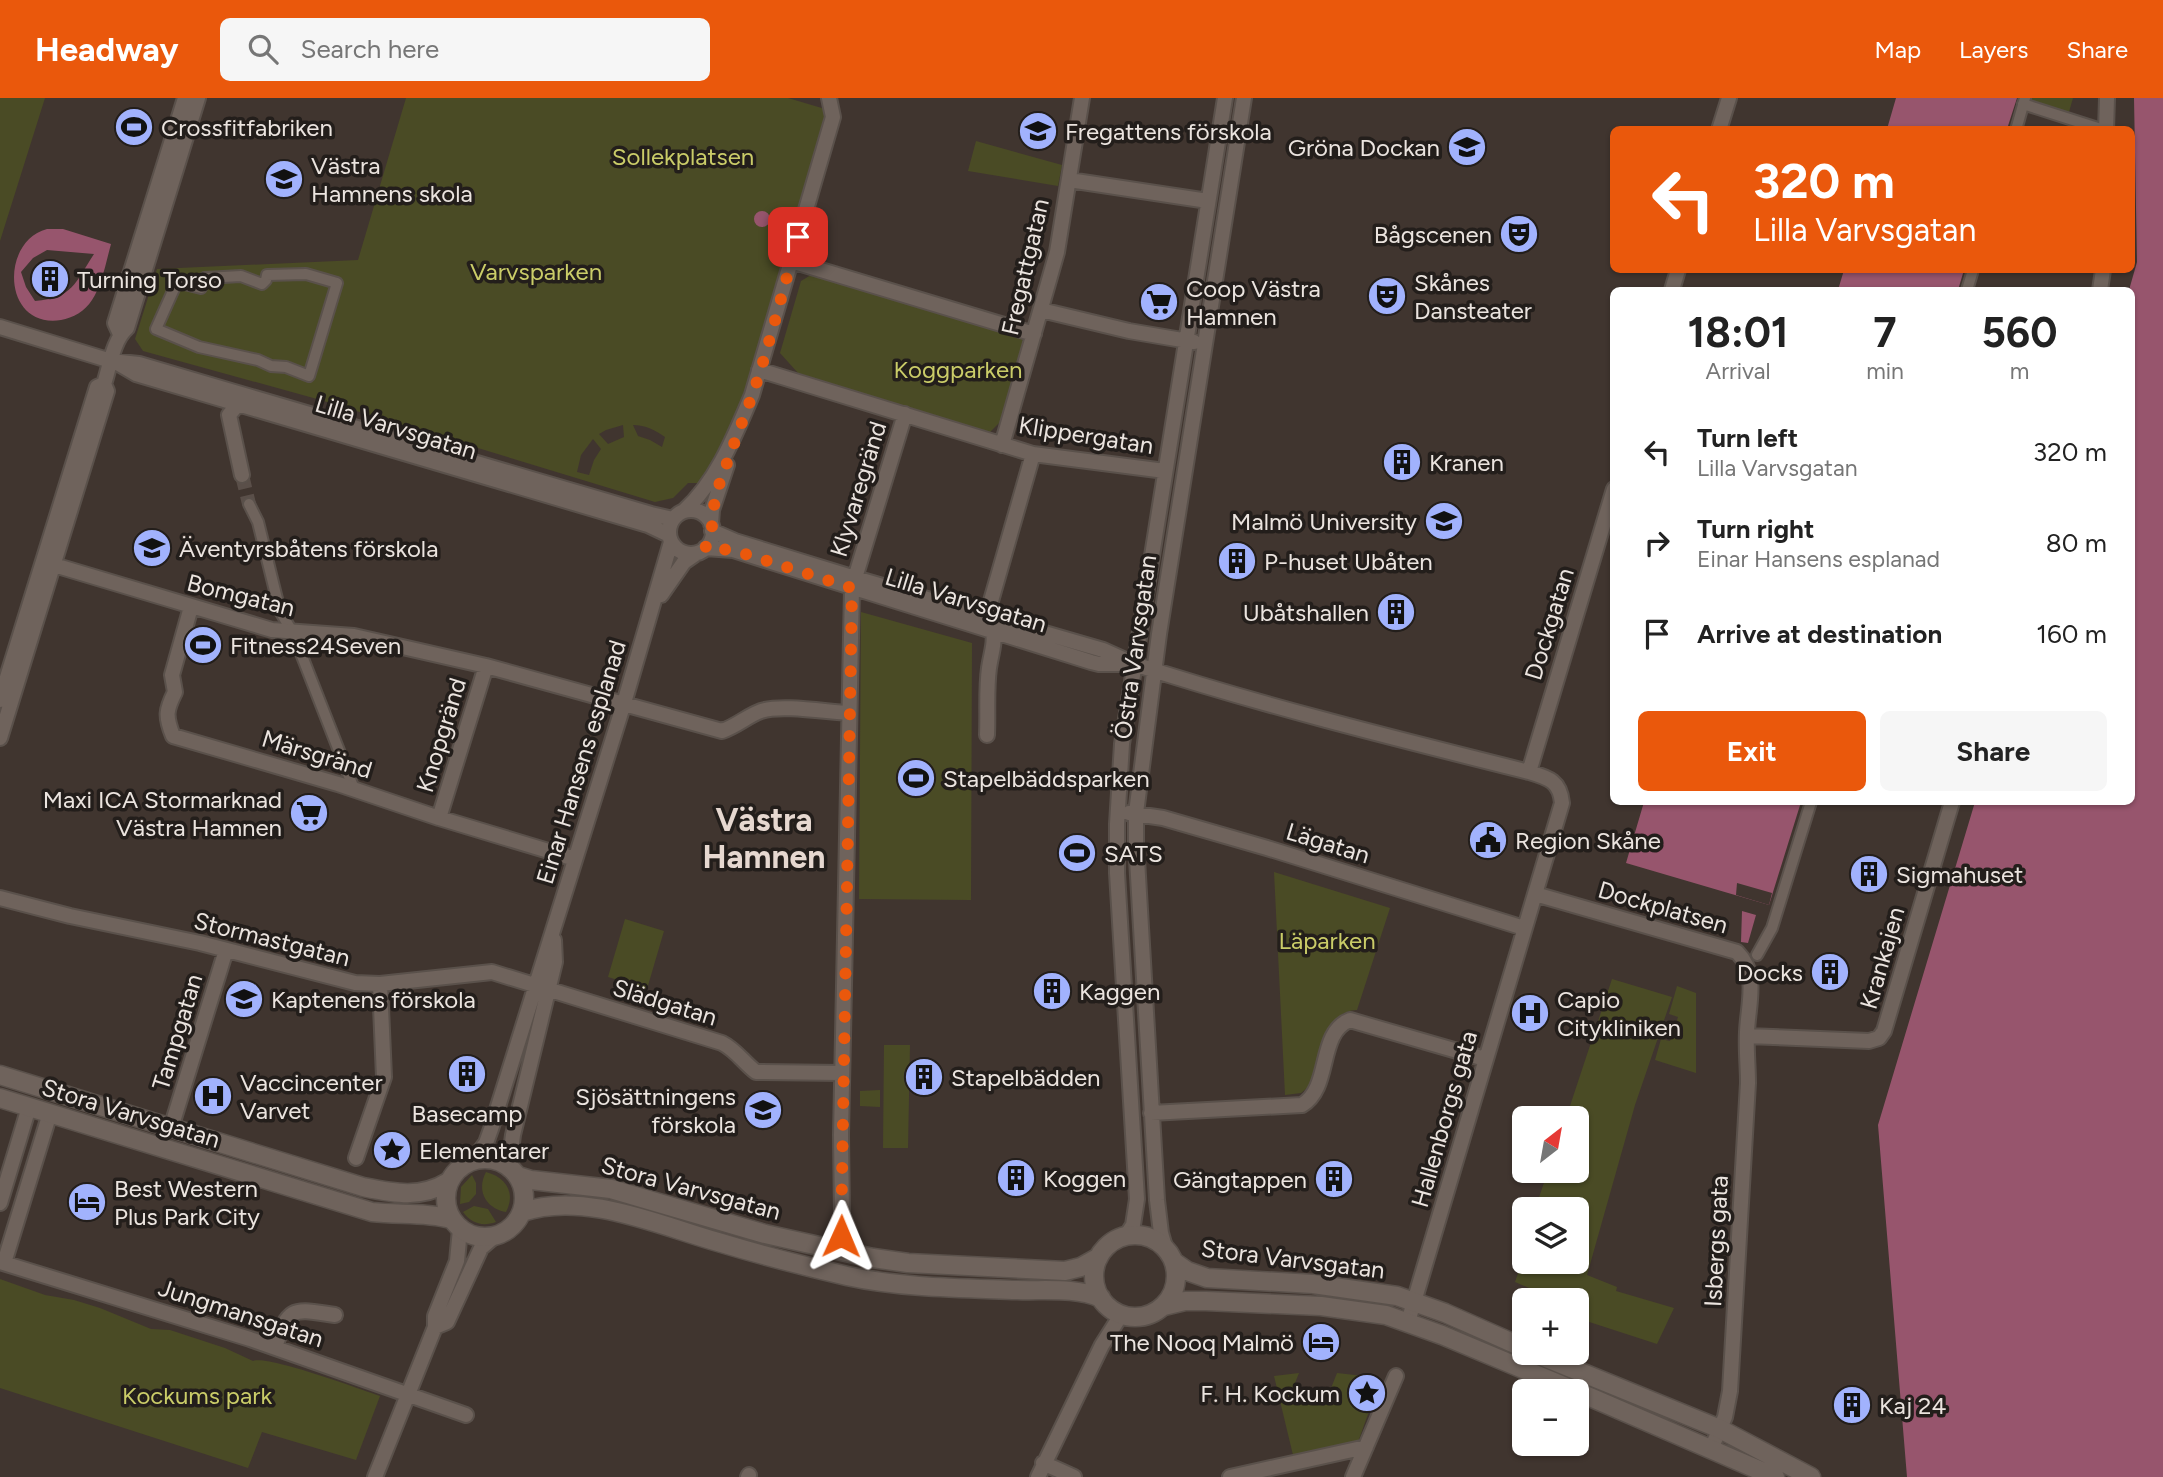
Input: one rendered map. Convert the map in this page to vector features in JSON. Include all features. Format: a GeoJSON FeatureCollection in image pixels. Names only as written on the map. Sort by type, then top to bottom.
{"type":"FeatureCollection","features":[{"type":"Feature","properties":{"kind":"street"},"geometry":{"type":"LineString","coordinates":[[120,334],[115,323],[185,98]]}},
{"type":"Feature","properties":{"kind":"street"},"geometry":{"type":"LineString","coordinates":[[0,738],[107,391],[104,384],[111,360],[120,334],[127,328],[198,98]]}},
{"type":"Feature","properties":{"kind":"street"},"geometry":{"type":"LineString","coordinates":[[736,433],[697,499],[678,515],[670,538],[681,551],[688,553],[702,550],[711,539],[712,509],[736,433],[752,395],[833,117],[829,98]]}},
{"type":"Feature","properties":{"kind":"street","name":"Fregattgatan"},"geometry":{"type":"LineString","coordinates":[[1002,445],[1057,252],[1082,98]]}},
{"type":"Feature","properties":{"kind":"street","name":"Östra Varvsgatan"},"geometry":{"type":"LineString","coordinates":[[1126,1236],[1133,1226],[1138,1199],[1118,916],[1117,813],[1122,744],[1225,98]]}},
{"type":"Feature","properties":{"kind":"street","name":"Östra Varvsgatan"},"geometry":{"type":"LineString","coordinates":[[1170,1254],[1158,1216],[1136,813],[1155,670],[1244,98]]}},
{"type":"Feature","properties":{"kind":"street"},"geometry":{"type":"LineString","coordinates":[[1720,126],[1729,98]]}},
{"type":"Feature","properties":{"kind":"street"},"geometry":{"type":"LineString","coordinates":[[2105,126],[2106,98]]}},
{"type":"Feature","properties":{"kind":"street"},"geometry":{"type":"LineString","coordinates":[[2016,126],[2024,101],[2094,126]]}},
{"type":"Feature","properties":{"kind":"street"},"geometry":{"type":"LineString","coordinates":[[1069,180],[1208,201]]}},
{"type":"Feature","properties":{"kind":"street"},"geometry":{"type":"LineString","coordinates":[[791,261],[1034,334]]}},
{"type":"Feature","properties":{"kind":"street"},"geometry":{"type":"LineString","coordinates":[[306,274],[337,283],[309,376],[258,360],[199,347],[156,329],[177,282],[201,288],[205,278],[241,276],[262,284],[267,275],[306,274]]}},
{"type":"Feature","properties":{"kind":"street"},"geometry":{"type":"LineString","coordinates":[[1041,310],[1129,331],[1205,344]]}},
{"type":"Feature","properties":{"kind":"street","name":"Lilla Varvsgatan"},"geometry":{"type":"LineString","coordinates":[[0,327],[111,360],[139,364],[651,514],[678,515]]}},
{"type":"Feature","properties":{"kind":"street","name":"Lilla Varvsgatan"},"geometry":{"type":"LineString","coordinates":[[111,360],[136,374],[648,526],[670,538]]}},
{"type":"Feature","properties":{"kind":"street","name":"Klippergatan"},"geometry":{"type":"LineString","coordinates":[[759,369],[1033,454],[1165,471]]}},
{"type":"Feature","properties":{"kind":"street"},"geometry":{"type":"LineString","coordinates":[[0,700],[97,387],[104,384]]}},
{"type":"Feature","properties":{"kind":"street"},"geometry":{"type":"LineString","coordinates":[[238,404],[229,415],[242,475]]}},
{"type":"Feature","properties":{"kind":"street","name":"Klyvaregränd"},"geometry":{"type":"LineString","coordinates":[[837,1251],[842,1217],[842,1073],[854,583],[905,414]]}},
{"type":"Feature","properties":{"kind":"street"},"geometry":{"type":"LineString","coordinates":[[987,735],[989,669],[995,644],[994,632],[987,615],[1033,454]]}},
{"type":"Feature","properties":{"kind":"street","name":"Dockgatan"},"geometry":{"type":"LineString","coordinates":[[1529,772],[1610,502]]}},
{"type":"Feature","properties":{"kind":"street"},"geometry":{"type":"LineString","coordinates":[[249,504],[258,522],[280,611],[293,633],[354,789]]}},
{"type":"Feature","properties":{"kind":"street"},"geometry":{"type":"LineString","coordinates":[[678,515],[698,511],[707,517],[712,528]]}},
{"type":"Feature","properties":{"kind":"street","name":"Lilla Varvsgatan"},"geometry":{"type":"LineString","coordinates":[[712,528],[735,541],[994,632],[1099,664],[1134,664]]}},
{"type":"Feature","properties":{"kind":"street","name":"Einar Hansens esplanad"},"geometry":{"type":"LineString","coordinates":[[474,1159],[486,1143],[542,987],[555,962],[554,927],[624,703],[670,538]]}},
{"type":"Feature","properties":{"kind":"street","name":"Lilla Varvsgatan"},"geometry":{"type":"LineString","coordinates":[[702,550],[733,550],[987,615],[1103,650],[1134,664],[1308,716],[1529,772],[1557,785],[1561,790],[1562,803],[1535,894]]}},
{"type":"Feature","properties":{"kind":"street","name":"Einar Hansens esplanad"},"geometry":{"type":"LineString","coordinates":[[650,611],[684,562],[702,550]]}},
{"type":"Feature","properties":{"kind":"street","name":"Bomgatan"},"geometry":{"type":"LineString","coordinates":[[54,565],[272,631],[354,636],[486,666],[722,731],[735,727],[760,711],[773,709],[849,713]]}},
{"type":"Feature","properties":{"kind":"street","name":"Märsgränd"},"geometry":{"type":"LineString","coordinates":[[191,607],[172,676],[175,692],[167,707],[168,723],[173,736],[354,789],[575,859]]}},
{"type":"Feature","properties":{"kind":"street","name":"Knopgränd"},"geometry":{"type":"LineString","coordinates":[[439,818],[486,666]]}},
{"type":"Feature","properties":{"kind":"street"},"geometry":{"type":"LineString","coordinates":[[1757,955],[1772,928],[1810,805]]}},
{"type":"Feature","properties":{"kind":"street","name":"Krankajen"},"geometry":{"type":"LineString","coordinates":[[1747,1034],[1869,1041],[1879,1038],[1884,1031],[1951,805]]}},
{"type":"Feature","properties":{"kind":"street","name":"Lägatan"},"geometry":{"type":"LineString","coordinates":[[1117,813],[1163,818],[1524,928]]}},
{"type":"Feature","properties":{"kind":"street"},"geometry":{"type":"LineString","coordinates":[[1524,928],[1535,894]]}},
{"type":"Feature","properties":{"kind":"street","name":"Dockplatsen"},"geometry":{"type":"LineString","coordinates":[[1535,894],[1737,952],[1747,962],[1752,984],[1747,1034]]}},
{"type":"Feature","properties":{"kind":"street","name":"Stormastgatan"},"geometry":{"type":"LineString","coordinates":[[0,898],[355,983],[380,984],[492,972],[542,987]]}},
{"type":"Feature","properties":{"kind":"street","name":"Hallenborgs gata"},"geometry":{"type":"LineString","coordinates":[[1408,1322],[1524,928]]}},
{"type":"Feature","properties":{"kind":"street","name":"Tampgatan"},"geometry":{"type":"LineString","coordinates":[[171,1128],[226,950]]}},
{"type":"Feature","properties":{"kind":"street"},"geometry":{"type":"LineString","coordinates":[[356,1157],[384,1077],[380,984]]}},
{"type":"Feature","properties":{"kind":"street","name":"Einar Hansens esplanad"},"geometry":{"type":"LineString","coordinates":[[515,1172],[510,1158],[513,1135],[542,987]]}},
{"type":"Feature","properties":{"kind":"street","name":"Slädgatan"},"geometry":{"type":"LineString","coordinates":[[542,987],[722,1043],[731,1047],[746,1065],[756,1072],[842,1073]]}},
{"type":"Feature","properties":{"kind":"street"},"geometry":{"type":"LineString","coordinates":[[1151,1113],[1302,1105],[1311,1100],[1318,1086],[1334,1031],[1340,1023],[1350,1020],[1485,1059]]}},
{"type":"Feature","properties":{"kind":"street","name":"Isbergs gata"},"geometry":{"type":"LineString","coordinates":[[1711,1449],[1720,1429],[1730,1391],[1748,1083],[1747,1034]]}},
{"type":"Feature","properties":{"kind":"street","name":"Stora Varvsgatan"},"geometry":{"type":"LineString","coordinates":[[0,1075],[385,1192],[427,1192],[448,1182],[459,1167],[474,1159],[494,1159],[515,1172],[629,1194],[765,1234],[837,1251],[908,1263],[1065,1271],[1081,1267],[1099,1257],[1108,1245],[1126,1236],[1144,1236],[1170,1254],[1187,1271],[1208,1278],[1348,1288],[1414,1301],[1512,1343]]}},
{"type":"Feature","properties":{"kind":"street","name":"Stora Varvsgatan"},"geometry":{"type":"LineString","coordinates":[[0,1098],[372,1212],[403,1216],[436,1215],[477,1236],[495,1236]]}},
{"type":"Feature","properties":{"kind":"street"},"geometry":{"type":"LineString","coordinates":[[0,1203],[29,1107]]}},
{"type":"Feature","properties":{"kind":"street"},"geometry":{"type":"LineString","coordinates":[[2,1262],[50,1113]]}},
{"type":"Feature","properties":{"kind":"street"},"geometry":{"type":"LineString","coordinates":[[435,1327],[447,1322],[481,1248],[511,1227],[522,1212],[524,1194],[515,1172]]}},
{"type":"Feature","properties":{"kind":"street"},"geometry":{"type":"LineString","coordinates":[[375,1477],[435,1327],[435,1316],[457,1261],[456,1224],[446,1207],[448,1182]]}},
{"type":"Feature","properties":{"kind":"street","name":"Stora Varvsgatan"},"geometry":{"type":"LineString","coordinates":[[522,1212],[554,1205],[590,1207],[758,1254],[853,1277],[962,1288],[1079,1291],[1101,1298],[1105,1305],[1121,1315],[1144,1317],[1185,1301],[1321,1306],[1365,1311],[1408,1322],[1775,1477]]}},
{"type":"Feature","properties":{"kind":"street","name":"Stora Varvsgatan"},"geometry":{"type":"LineString","coordinates":[[1164,1307],[1174,1293],[1176,1282],[1170,1254]]}},
{"type":"Feature","properties":{"kind":"street"},"geometry":{"type":"LineString","coordinates":[[1099,1257],[1094,1281],[1101,1298]]}},
{"type":"Feature","properties":{"kind":"street","name":"Jungmansgatan"},"geometry":{"type":"LineString","coordinates":[[2,1262],[275,1348],[466,1415]]}},
{"type":"Feature","properties":{"kind":"street"},"geometry":{"type":"LineString","coordinates":[[275,1348],[285,1321],[294,1312],[304,1310],[335,1315]]}},
{"type":"Feature","properties":{"kind":"street"},"geometry":{"type":"LineString","coordinates":[[1074,1477],[1040,1470],[1102,1345],[1121,1315]]}},
{"type":"Feature","properties":{"kind":"street"},"geometry":{"type":"LineString","coordinates":[[1563,1365],[1720,1429],[1811,1477]]}},
{"type":"Feature","properties":{"kind":"street"},"geometry":{"type":"LineString","coordinates":[[1353,1477],[1395,1376]]}},
{"type":"Feature","properties":{"kind":"street"},"geometry":{"type":"LineString","coordinates":[[1230,1477],[1366,1447]]}},
{"type":"Feature","properties":{"kind":"green space"},"geometry":{"type":"Polygon","coordinates":[[[0,98],[45,98],[0,241],[0,98]]]}},
{"type":"Feature","properties":{"kind":"green space","name":"Varvsparken"},"geometry":{"type":"Polygon","coordinates":[[[406,98],[788,98],[825,109],[825,119],[741,409],[715,460],[699,483],[688,483],[673,498],[655,502],[317,399],[143,351],[135,339],[157,269],[358,260],[406,98]],[[623,425],[599,434],[608,444],[624,437],[623,425]],[[633,425],[638,436],[662,447],[665,437],[650,428],[633,425]],[[593,439],[581,455],[577,472],[589,475],[601,449],[593,439]]]}},
{"type":"Feature","properties":{"kind":"green space"},"geometry":{"type":"Polygon","coordinates":[[[2023,98],[2073,98],[2069,112],[2023,98]]]}},
{"type":"Feature","properties":{"kind":"green space"},"geometry":{"type":"Polygon","coordinates":[[[976,141],[1062,165],[1058,186],[968,171],[976,141]]]}},
{"type":"Feature","properties":{"kind":"green space","name":"Koggparken"},"geometry":{"type":"Polygon","coordinates":[[[816,272],[1016,332],[1026,345],[1002,420],[989,433],[798,373],[780,353],[801,281],[816,272]]]}},
{"type":"Feature","properties":{"kind":"green space","name":"Stapelbäddsparken"},"geometry":{"type":"Polygon","coordinates":[[[861,612],[972,643],[971,900],[859,899],[861,612]]]}},
{"type":"Feature","properties":{"kind":"green space","name":"Läparken"},"geometry":{"type":"Polygon","coordinates":[[[1274,872],[1390,908],[1357,1010],[1346,1012],[1337,1018],[1331,1027],[1321,1049],[1313,1083],[1301,1093],[1285,1095],[1274,872]]]}},
{"type":"Feature","properties":{"kind":"green space"},"geometry":{"type":"Polygon","coordinates":[[[625,919],[664,931],[647,989],[608,977],[625,919]]]}},
{"type":"Feature","properties":{"kind":"green space"},"geometry":{"type":"Polygon","coordinates":[[[1612,979],[1672,997],[1635,1105],[1589,1268],[1589,1197],[1539,1197],[1544,1183],[1589,1183],[1589,1106],[1570,1106],[1612,979]]]}},
{"type":"Feature","properties":{"kind":"green space"},"geometry":{"type":"Polygon","coordinates":[[[1677,986],[1696,993],[1696,1073],[1655,1060],[1661,1039],[1670,1041],[1678,1017],[1669,1014],[1677,986]]]}},
{"type":"Feature","properties":{"kind":"green space"},"geometry":{"type":"Polygon","coordinates":[[[884,1045],[910,1045],[908,1148],[883,1148],[884,1045]]]}},
{"type":"Feature","properties":{"kind":"green space"},"geometry":{"type":"Polygon","coordinates":[[[880,1090],[880,1107],[860,1106],[860,1091],[880,1090]]]}},
{"type":"Feature","properties":{"kind":"green space"},"geometry":{"type":"Polygon","coordinates":[[[486,1172],[499,1178],[507,1187],[510,1198],[506,1212],[493,1207],[485,1198],[482,1186],[486,1172]]]}},
{"type":"Feature","properties":{"kind":"green space"},"geometry":{"type":"Polygon","coordinates":[[[472,1175],[476,1183],[476,1194],[469,1202],[460,1204],[461,1187],[472,1175]]]}},
{"type":"Feature","properties":{"kind":"green space"},"geometry":{"type":"Polygon","coordinates":[[[474,1206],[488,1209],[496,1222],[482,1224],[470,1219],[463,1212],[474,1206]]]}},
{"type":"Feature","properties":{"kind":"green space"},"geometry":{"type":"Polygon","coordinates":[[[1518,1274],[1587,1274],[1617,1287],[1616,1291],[1674,1308],[1657,1344],[1589,1322],[1589,1288],[1529,1288],[1515,1282],[1518,1274]]]}},
{"type":"Feature","properties":{"kind":"green space","name":"Kockums park"},"geometry":{"type":"Polygon","coordinates":[[[0,1279],[45,1295],[100,1308],[151,1329],[170,1330],[225,1348],[253,1361],[276,1363],[380,1396],[356,1460],[262,1432],[248,1468],[0,1388],[0,1279]]]}},
{"type":"Feature","properties":{"kind":"green space"},"geometry":{"type":"Polygon","coordinates":[[[1299,1373],[1291,1393],[1324,1406],[1337,1373],[1381,1378],[1358,1442],[1293,1455],[1274,1376],[1299,1373]]]}},
{"type":"Feature","properties":{"kind":"shaded area"},"geometry":{"type":"Polygon","coordinates":[[[1896,98],[2017,98],[2008,126],[1888,126],[1896,98]]]}},
{"type":"Feature","properties":{"kind":"shaded area"},"geometry":{"type":"Polygon","coordinates":[[[2134,98],[2163,98],[2163,1477],[1907,1477],[1878,1125],[1974,805],[2135,805],[2135,287],[2130,287],[2137,262],[2134,98]]]}},
{"type":"Feature","properties":{"kind":"shaded area"},"geometry":{"type":"Polygon","coordinates":[[[759,211],[765,211],[770,219],[768,225],[759,227],[754,222],[754,216],[759,211]]]}},
{"type":"Feature","properties":{"kind":"shaded area"},"geometry":{"type":"Polygon","coordinates":[[[47,229],[63,229],[111,244],[95,294],[89,304],[70,318],[42,319],[27,311],[18,298],[14,282],[15,265],[21,250],[32,237],[47,229]],[[47,250],[33,258],[21,272],[26,287],[35,301],[58,296],[72,287],[94,254],[47,250]]]}},
{"type":"Feature","properties":{"kind":"shaded area"},"geometry":{"type":"Polygon","coordinates":[[[1843,273],[1963,273],[1959,287],[1839,287],[1843,273]]]}},
{"type":"Feature","properties":{"kind":"shaded area"},"geometry":{"type":"Polygon","coordinates":[[[1643,805],[1800,805],[1769,905],[1626,863],[1643,805]]]}},
{"type":"Feature","properties":{"kind":"shaded area"},"geometry":{"type":"Polygon","coordinates":[[[1742,911],[1756,915],[1748,943],[1741,942],[1742,911]]]}},
{"type":"Feature","properties":{"kind":"pier"},"geometry":{"type":"Polygon","coordinates":[[[1737,883],[1772,893],[1769,905],[1736,895],[1737,883]]]}},
{"type":"Feature","properties":{"kind":"tunnel"},"geometry":{"type":"LineString","coordinates":[[242,475],[249,504]]}},
{"type":"Feature","properties":{"kind":"place","name":"Crossfitfabriken"},"geometry":{"type":"Point","coordinates":[134,127]}},
{"type":"Feature","properties":{"kind":"place","name":"Fregattens förskola"},"geometry":{"type":"Point","coordinates":[1038,131]}},
{"type":"Feature","properties":{"kind":"place","name":"Gröna Dockan"},"geometry":{"type":"Point","coordinates":[1467,147]}},
{"type":"Feature","properties":{"kind":"place","name":"Västra Hamnens skola"},"geometry":{"type":"Point","coordinates":[284,179]}},
{"type":"Feature","properties":{"kind":"place","name":"Bågscenen"},"geometry":{"type":"Point","coordinates":[1519,234]}},
{"type":"Feature","properties":{"kind":"place","name":"Turning Torso"},"geometry":{"type":"Point","coordinates":[50,279]}},
{"type":"Feature","properties":{"kind":"place","name":"Skånes Dansteater"},"geometry":{"type":"Point","coordinates":[1387,296]}},
{"type":"Feature","properties":{"kind":"place","name":"Coop Västra Hamnen"},"geometry":{"type":"Point","coordinates":[1159,302]}},
{"type":"Feature","properties":{"kind":"place","name":"Kranen"},"geometry":{"type":"Point","coordinates":[1402,462]}},
{"type":"Feature","properties":{"kind":"place","name":"Malmö University"},"geometry":{"type":"Point","coordinates":[1444,521]}},
{"type":"Feature","properties":{"kind":"place","name":"Äventyrsbåtens förskola"},"geometry":{"type":"Point","coordinates":[152,548]}},
{"type":"Feature","properties":{"kind":"place","name":"P-huset Ubåten"},"geometry":{"type":"Point","coordinates":[1237,561]}},
{"type":"Feature","properties":{"kind":"place","name":"Ubåtshallen"},"geometry":{"type":"Point","coordinates":[1396,612]}},
{"type":"Feature","properties":{"kind":"place","name":"Fitness24Seven"},"geometry":{"type":"Point","coordinates":[203,645]}},
{"type":"Feature","properties":{"kind":"place","name":"Stapelbäddsparken"},"geometry":{"type":"Point","coordinates":[916,778]}},
{"type":"Feature","properties":{"kind":"place","name":"Maxi ICA Stormarknad Västra Hamnen"},"geometry":{"type":"Point","coordinates":[309,813]}},
{"type":"Feature","properties":{"kind":"place","name":"Region Skåne"},"geometry":{"type":"Point","coordinates":[1488,840]}},
{"type":"Feature","properties":{"kind":"place","name":"SATS"},"geometry":{"type":"Point","coordinates":[1077,853]}},
{"type":"Feature","properties":{"kind":"place","name":"Sigmahuset"},"geometry":{"type":"Point","coordinates":[1869,874]}},
{"type":"Feature","properties":{"kind":"place","name":"Docks"},"geometry":{"type":"Point","coordinates":[1830,972]}},
{"type":"Feature","properties":{"kind":"place","name":"Kaggen"},"geometry":{"type":"Point","coordinates":[1052,991]}},
{"type":"Feature","properties":{"kind":"place","name":"Kaptenens förskola"},"geometry":{"type":"Point","coordinates":[244,999]}},
{"type":"Feature","properties":{"kind":"place","name":"Capio Citykliniken"},"geometry":{"type":"Point","coordinates":[1530,1013]}},
{"type":"Feature","properties":{"kind":"place","name":"Basecamp"},"geometry":{"type":"Point","coordinates":[467,1074]}},
{"type":"Feature","properties":{"kind":"place","name":"Stapelbädden"},"geometry":{"type":"Point","coordinates":[924,1077]}},
{"type":"Feature","properties":{"kind":"place","name":"Vaccincenter Varvet"},"geometry":{"type":"Point","coordinates":[213,1096]}},
{"type":"Feature","properties":{"kind":"place","name":"Sjösättningens förskola"},"geometry":{"type":"Point","coordinates":[763,1110]}},
{"type":"Feature","properties":{"kind":"place","name":"Elementarer"},"geometry":{"type":"Point","coordinates":[392,1150]}},
{"type":"Feature","properties":{"kind":"place","name":"Koggen"},"geometry":{"type":"Point","coordinates":[1016,1178]}},
{"type":"Feature","properties":{"kind":"place","name":"Gängtappen"},"geometry":{"type":"Point","coordinates":[1334,1179]}},
{"type":"Feature","properties":{"kind":"place","name":"Best Western Plus Park City"},"geometry":{"type":"Point","coordinates":[87,1202]}},
{"type":"Feature","properties":{"kind":"place","name":"The Nooq Malmö"},"geometry":{"type":"Point","coordinates":[1321,1342]}},
{"type":"Feature","properties":{"kind":"place","name":"F. H. Kockum"},"geometry":{"type":"Point","coordinates":[1367,1393]}},
{"type":"Feature","properties":{"kind":"place","name":"Kaj 24"},"geometry":{"type":"Point","coordinates":[1852,1405]}},
{"type":"Feature","properties":{"kind":"district","name":"Västra Hamnen"},"geometry":{"type":"Point","coordinates":[764,838]}},
{"type":"Feature","properties":{"kind":"route"},"geometry":{"type":"LineString","coordinates":[[798,237],[752,395],[736,433],[716,495],[712,509],[711,539],[705,548],[733,550],[852,588],[841,1236]]}},
{"type":"Feature","properties":{"kind":"park label","name":"Sollekplatsen"},"geometry":{"type":"Point","coordinates":[683,156]}}]}
